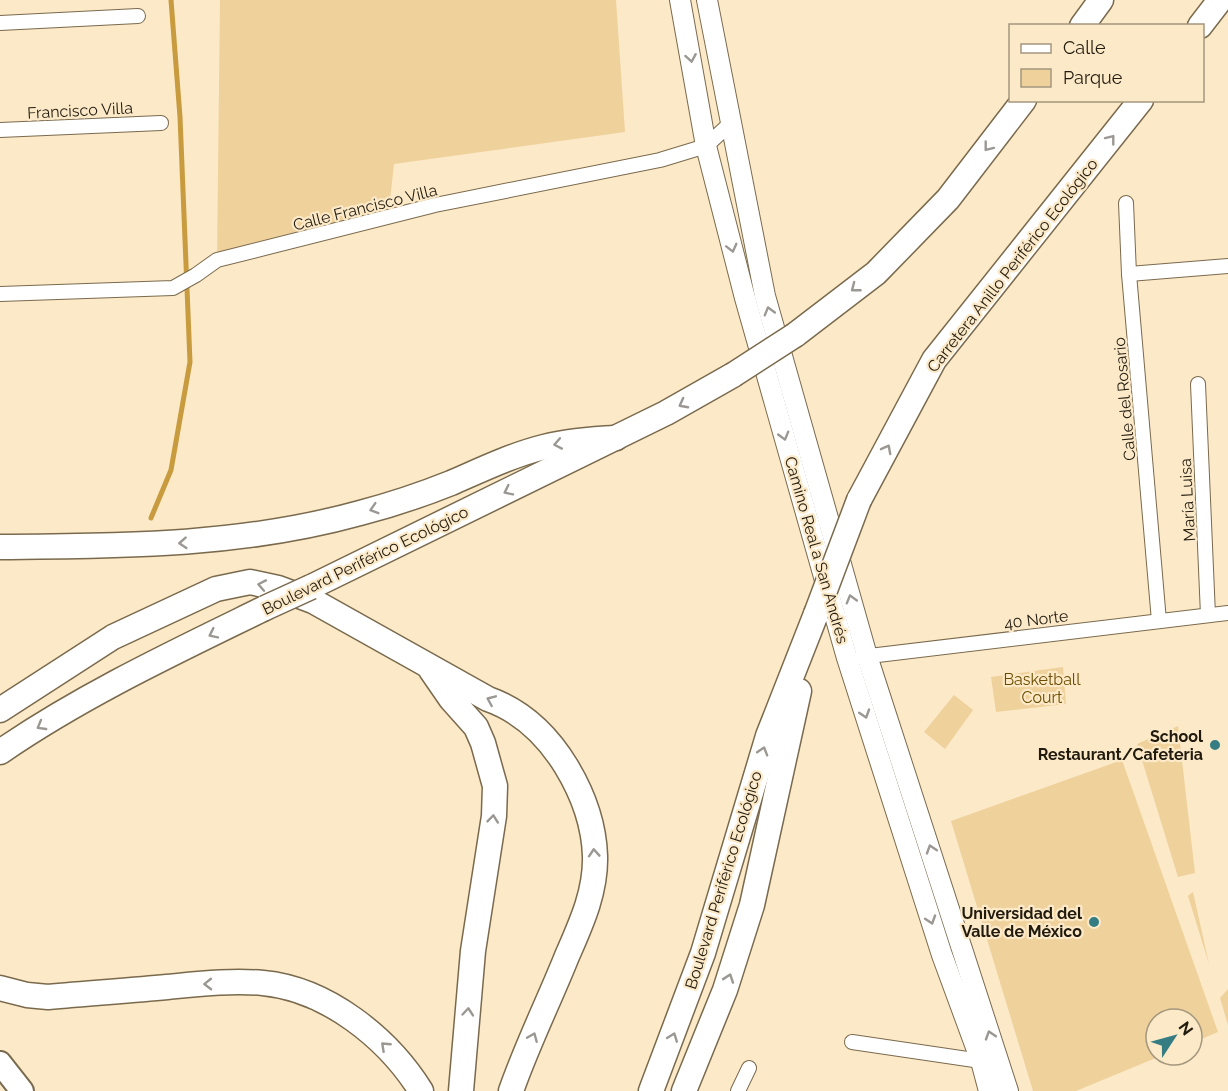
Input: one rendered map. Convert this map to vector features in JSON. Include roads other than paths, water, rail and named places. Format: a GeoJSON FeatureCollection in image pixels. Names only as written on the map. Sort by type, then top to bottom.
{"type":"FeatureCollection","features":[{"type":"Feature","properties":{"kind":"highway"},"geometry":{"type":"LineString","coordinates":[[1083,24],[1101,0]]}},
{"type":"Feature","properties":{"kind":"highway"},"geometry":{"type":"LineString","coordinates":[[1202,24],[1220,0]]}},
{"type":"Feature","properties":{"kind":"highway","name":"Boulevard Periférico Ecológico"},"geometry":{"type":"LineString","coordinates":[[0,752],[136,672],[616,438],[691,400],[733,375],[795,335],[876,273],[948,199],[1022,102]]}},
{"type":"Feature","properties":{"kind":"highway","name":"Carretera Anillo Periférico Ecológico"},"geometry":{"type":"LineString","coordinates":[[859,500],[934,360],[1139,102]]}},
{"type":"Feature","properties":{"kind":"highway"},"geometry":{"type":"LineString","coordinates":[[0,547],[158,544],[276,532],[360,513],[406,499],[543,447],[592,439],[616,438]]}},
{"type":"Feature","properties":{"kind":"highway","name":"Boulevard Periférico Ecológico"},"geometry":{"type":"LineString","coordinates":[[651,1091],[703,953],[768,735],[806,643],[859,500]]}},
{"type":"Feature","properties":{"kind":"highway"},"geometry":{"type":"LineString","coordinates":[[0,710],[113,637],[216,589],[250,582],[278,588],[313,601],[429,667],[503,705],[530,723],[546,737],[575,782],[591,822],[595,856],[590,902],[512,1091]]}},
{"type":"Feature","properties":{"kind":"highway"},"geometry":{"type":"LineString","coordinates":[[684,1091],[725,990],[752,905],[798,691],[806,643]]}},
{"type":"Feature","properties":{"kind":"highway"},"geometry":{"type":"LineString","coordinates":[[429,667],[451,699],[476,727],[495,786],[494,816],[473,951],[461,1091]]}},
{"type":"Feature","properties":{"kind":"highway"},"geometry":{"type":"LineString","coordinates":[[0,988],[27,995],[48,997],[190,984],[241,982],[291,988],[311,995],[346,1014],[381,1042],[400,1061],[421,1091]]}},
{"type":"Feature","properties":{"kind":"main road","name":"Camino Real a San Andrés"},"geometry":{"type":"LineString","coordinates":[[680,0],[706,146],[745,298],[847,658],[942,955],[981,1061],[989,1091]]}},
{"type":"Feature","properties":{"kind":"main road","name":"Camino Real a San Andrés"},"geometry":{"type":"LineString","coordinates":[[708,0],[765,296],[867,656],[889,717],[1008,1091]]}},
{"type":"Feature","properties":{"kind":"main road"},"geometry":{"type":"LineString","coordinates":[[0,1063],[22,1091]]}},
{"type":"Feature","properties":{"kind":"street"},"geometry":{"type":"LineString","coordinates":[[0,23],[138,16]]}},
{"type":"Feature","properties":{"kind":"street","name":"Calle Francisco Villa"},"geometry":{"type":"LineString","coordinates":[[0,294],[173,288],[217,260],[435,205],[633,166],[706,146],[732,122]]}},
{"type":"Feature","properties":{"kind":"street","name":"Francisco Villa"},"geometry":{"type":"LineString","coordinates":[[0,130],[161,123]]}},
{"type":"Feature","properties":{"kind":"street","name":"Calle del Rosario"},"geometry":{"type":"LineString","coordinates":[[1126,203],[1129,274],[1160,621]]}},
{"type":"Feature","properties":{"kind":"street"},"geometry":{"type":"LineString","coordinates":[[1129,274],[1228,266]]}},
{"type":"Feature","properties":{"kind":"street","name":"María Luisa"},"geometry":{"type":"LineString","coordinates":[[1198,384],[1208,615]]}},
{"type":"Feature","properties":{"kind":"street","name":"40 Norte"},"geometry":{"type":"LineString","coordinates":[[847,658],[1228,613]]}},
{"type":"Feature","properties":{"kind":"street"},"geometry":{"type":"LineString","coordinates":[[852,1042],[981,1061]]}},
{"type":"Feature","properties":{"kind":"street"},"geometry":{"type":"LineString","coordinates":[[738,1091],[749,1068]]}},
{"type":"Feature","properties":{"kind":"waterway"},"geometry":{"type":"LineString","coordinates":[[151,518],[171,470],[190,362],[180,117],[171,0]]}},
{"type":"Feature","properties":{"kind":"place","name":"School Restaurant/Cafeteria"},"geometry":{"type":"Point","coordinates":[1215,745]}},
{"type":"Feature","properties":{"kind":"place","name":"Universidad del Valle de México"},"geometry":{"type":"Point","coordinates":[1094,922]}},
{"type":"Feature","properties":{"kind":"park label","name":"Basketball Court"},"geometry":{"type":"Point","coordinates":[1042,688]}}]}
